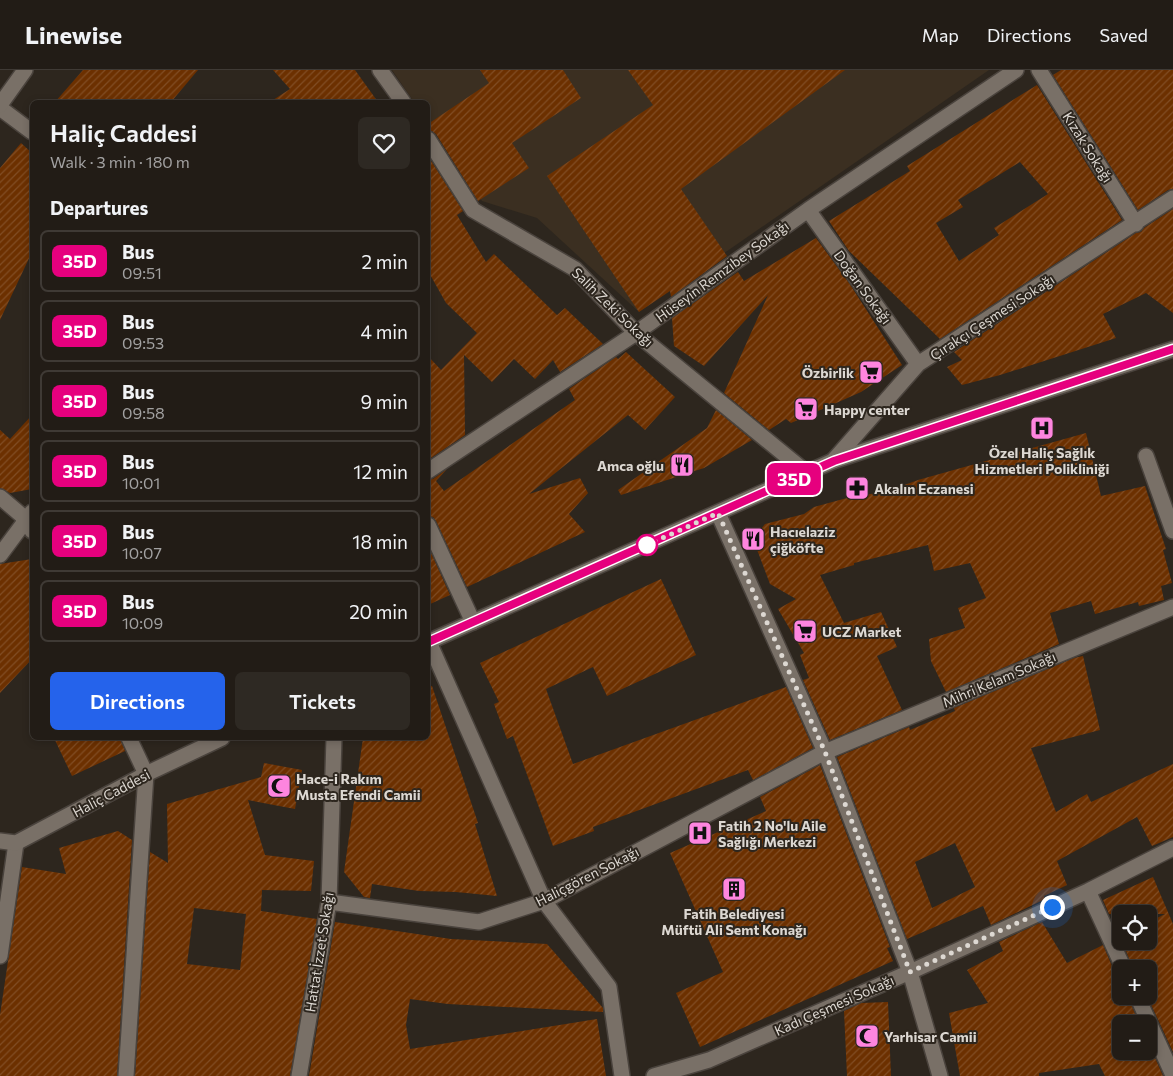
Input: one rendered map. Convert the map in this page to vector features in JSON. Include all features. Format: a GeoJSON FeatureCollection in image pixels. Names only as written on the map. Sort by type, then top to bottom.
{"type":"FeatureCollection","features":[{"type":"Feature","properties":{"kind":"street"},"geometry":{"type":"LineString","coordinates":[[25,70],[0,106],[30,130]]}},
{"type":"Feature","properties":{"kind":"street"},"geometry":{"type":"LineString","coordinates":[[380,70],[402,100]]}},
{"type":"Feature","properties":{"kind":"street","name":"Hüseyin Remzibey Sokağı"},"geometry":{"type":"LineString","coordinates":[[430,470],[636,333],[808,210],[1016,70]]}},
{"type":"Feature","properties":{"kind":"street","name":"Kızak Sokağı"},"geometry":{"type":"LineString","coordinates":[[1040,70],[1136,224]]}},
{"type":"Feature","properties":{"kind":"street","name":"Salih Zeki Sokağı"},"geometry":{"type":"LineString","coordinates":[[430,142],[473,210],[576,269],[636,333],[807,473]]}},
{"type":"Feature","properties":{"kind":"street","name":"Çırakçı Çeşmesi Sokağı"},"geometry":{"type":"LineString","coordinates":[[834,461],[918,364],[1136,224],[1173,198]]}},
{"type":"Feature","properties":{"kind":"street","name":"Doğan Sokağı"},"geometry":{"type":"LineString","coordinates":[[808,210],[918,364]]}},
{"type":"Feature","properties":{"kind":"street"},"geometry":{"type":"LineString","coordinates":[[430,641],[834,461],[1173,349]]}},
{"type":"Feature","properties":{"kind":"street"},"geometry":{"type":"LineString","coordinates":[[1146,456],[1173,531]]}},
{"type":"Feature","properties":{"kind":"street"},"geometry":{"type":"LineString","coordinates":[[0,497],[30,520]]}},
{"type":"Feature","properties":{"kind":"street"},"geometry":{"type":"LineString","coordinates":[[718,513],[825,752],[910,972],[940,1076]]}},
{"type":"Feature","properties":{"kind":"street"},"geometry":{"type":"LineString","coordinates":[[0,555],[30,522]]}},
{"type":"Feature","properties":{"kind":"street"},"geometry":{"type":"LineString","coordinates":[[430,529],[473,622]]}},
{"type":"Feature","properties":{"kind":"street","name":"Mihri Kelam Sokağı"},"geometry":{"type":"LineString","coordinates":[[825,752],[1173,607]]}},
{"type":"Feature","properties":{"kind":"street"},"geometry":{"type":"LineString","coordinates":[[430,646],[544,901],[609,987],[622,1076]]}},
{"type":"Feature","properties":{"kind":"street"},"geometry":{"type":"LineString","coordinates":[[126,1076],[146,774],[130,740]]}},
{"type":"Feature","properties":{"kind":"street","name":"Haliç Caddesi"},"geometry":{"type":"LineString","coordinates":[[16,843],[146,774],[218,740]]}},
{"type":"Feature","properties":{"kind":"street","name":"Hattat İzzet Sokağı"},"geometry":{"type":"LineString","coordinates":[[299,1076],[329,902],[334,740]]}},
{"type":"Feature","properties":{"kind":"street","name":"Haliçgören Sokağı"},"geometry":{"type":"LineString","coordinates":[[329,902],[479,922],[544,901],[825,752]]}},
{"type":"Feature","properties":{"kind":"street"},"geometry":{"type":"LineString","coordinates":[[0,840],[16,843],[0,956]]}},
{"type":"Feature","properties":{"kind":"street","name":"Kadı Çeşmesi Sokağı"},"geometry":{"type":"LineString","coordinates":[[654,1076],[709,1060],[910,972],[1088,891],[1173,848]]}},
{"type":"Feature","properties":{"kind":"street"},"geometry":{"type":"LineString","coordinates":[[1088,891],[1120,960]]}},
{"type":"Feature","properties":{"kind":"street"},"geometry":{"type":"LineString","coordinates":[[1141,1005],[1173,1075]]}},
{"type":"Feature","properties":{"kind":"shaded area"},"geometry":{"type":"Polygon","coordinates":[[[392,70],[989,70],[639,312],[537,218],[482,201],[430,124],[430,100],[413,100],[392,70]]]}},
{"type":"Feature","properties":{"kind":"building"},"geometry":{"type":"Polygon","coordinates":[[[83,70],[198,70],[173,100],[57,100],[83,70]]]}},
{"type":"Feature","properties":{"kind":"building"},"geometry":{"type":"Polygon","coordinates":[[[273,70],[355,70],[377,100],[273,100],[290,89],[273,70]]]}},
{"type":"Feature","properties":{"kind":"building"},"geometry":{"type":"Polygon","coordinates":[[[480,70],[563,70],[581,98],[512,143],[529,168],[478,201],[436,134],[430,130],[430,123],[489,83],[480,70]]]}},
{"type":"Feature","properties":{"kind":"building"},"geometry":{"type":"Polygon","coordinates":[[[628,70],[845,70],[681,189],[727,256],[671,297],[670,291],[639,312],[547,176],[653,105],[628,70]]]}},
{"type":"Feature","properties":{"kind":"building"},"geometry":{"type":"Polygon","coordinates":[[[1061,70],[1173,70],[1173,189],[1168,190],[1138,210],[1053,75],[1061,70]]]}},
{"type":"Feature","properties":{"kind":"building"},"geometry":{"type":"Polygon","coordinates":[[[1037,85],[1122,220],[940,339],[849,251],[829,221],[910,171],[907,166],[1037,85]],[[1020,162],[958,200],[963,207],[936,223],[959,261],[999,235],[994,228],[1048,194],[1020,162]]]}},
{"type":"Feature","properties":{"kind":"building"},"geometry":{"type":"Polygon","coordinates":[[[21,143],[30,151],[30,256],[0,320],[0,168],[21,143]]]}},
{"type":"Feature","properties":{"kind":"building"},"geometry":{"type":"Polygon","coordinates":[[[430,159],[463,211],[457,215],[486,262],[494,254],[557,315],[565,308],[603,344],[560,372],[553,360],[535,379],[514,359],[492,382],[464,355],[465,435],[430,459],[430,358],[441,370],[477,333],[446,303],[430,275],[430,159]]]}},
{"type":"Feature","properties":{"kind":"building"},"geometry":{"type":"Polygon","coordinates":[[[1173,209],[1173,313],[1146,293],[1103,314],[1116,338],[1000,375],[962,385],[947,367],[962,360],[954,352],[1136,233],[1141,232],[1173,209]]]}},
{"type":"Feature","properties":{"kind":"building"},"geometry":{"type":"Polygon","coordinates":[[[816,238],[849,283],[902,365],[861,392],[791,423],[786,419],[769,430],[724,393],[768,295],[704,366],[674,346],[672,318],[738,272],[744,281],[816,238]]]}},
{"type":"Feature","properties":{"kind":"building"},"geometry":{"type":"Polygon","coordinates":[[[626,352],[675,397],[645,430],[628,415],[529,494],[580,478],[588,493],[569,514],[585,532],[467,587],[436,521],[430,516],[430,480],[447,469],[436,481],[444,491],[575,400],[569,389],[616,357],[618,359],[626,352]]]}},
{"type":"Feature","properties":{"kind":"building"},"geometry":{"type":"Polygon","coordinates":[[[716,410],[752,440],[704,468],[621,495],[618,490],[707,428],[716,410]]]}},
{"type":"Feature","properties":{"kind":"building"},"geometry":{"type":"Polygon","coordinates":[[[30,417],[30,489],[10,493],[0,488],[0,430],[10,439],[30,417]]]}},
{"type":"Feature","properties":{"kind":"building"},"geometry":{"type":"Polygon","coordinates":[[[1086,433],[1101,496],[1145,486],[1166,549],[1163,550],[1172,583],[1161,586],[1164,600],[1139,606],[1138,602],[1095,614],[1091,601],[1050,613],[1059,644],[946,692],[931,661],[929,639],[965,628],[958,608],[986,598],[970,563],[934,571],[928,545],[854,563],[854,565],[820,575],[844,623],[881,612],[897,647],[877,656],[902,710],[830,740],[803,680],[809,678],[800,655],[804,653],[778,609],[796,599],[770,584],[753,539],[765,524],[804,514],[814,507],[847,498],[888,491],[918,480],[1086,433]]]}},
{"type":"Feature","properties":{"kind":"building"},"geometry":{"type":"Polygon","coordinates":[[[430,550],[450,595],[430,604],[430,550]]]}},
{"type":"Feature","properties":{"kind":"building"},"geometry":{"type":"Polygon","coordinates":[[[30,559],[30,661],[0,693],[0,564],[30,559]]]}},
{"type":"Feature","properties":{"kind":"building"},"geometry":{"type":"Polygon","coordinates":[[[661,579],[696,655],[607,696],[593,667],[546,689],[573,764],[786,687],[813,748],[753,780],[748,770],[593,827],[594,831],[553,846],[513,736],[507,739],[494,704],[499,702],[480,663],[661,579]]]}},
{"type":"Feature","properties":{"kind":"building"},"geometry":{"type":"Polygon","coordinates":[[[1083,656],[1100,730],[1031,748],[1056,812],[1087,794],[1091,802],[1173,764],[1173,837],[1152,846],[1137,817],[1057,861],[1067,885],[1044,896],[1045,899],[991,925],[983,906],[907,939],[837,757],[909,727],[910,730],[955,711],[954,708],[1074,658],[1083,656]],[[955,843],[915,862],[932,908],[975,887],[955,843]]]}},
{"type":"Feature","properties":{"kind":"building"},"geometry":{"type":"Polygon","coordinates":[[[430,686],[432,686],[478,823],[475,824],[497,896],[419,891],[372,884],[370,898],[364,897],[344,872],[363,740],[430,740],[430,686]]]}},
{"type":"Feature","properties":{"kind":"building"},"geometry":{"type":"Polygon","coordinates":[[[55,740],[121,740],[125,751],[72,776],[55,740]]]}},
{"type":"Feature","properties":{"kind":"building"},"geometry":{"type":"Polygon","coordinates":[[[264,763],[302,770],[295,809],[248,800],[265,855],[314,861],[311,891],[262,890],[261,911],[317,919],[290,1076],[135,1076],[150,852],[168,863],[167,804],[261,777],[264,763]],[[194,908],[187,964],[240,970],[246,914],[194,908]]]}},
{"type":"Feature","properties":{"kind":"building"},"geometry":{"type":"Polygon","coordinates":[[[820,765],[890,947],[887,948],[893,961],[700,1047],[676,993],[723,972],[670,853],[766,811],[760,797],[820,765]]]}},
{"type":"Feature","properties":{"kind":"building"},"geometry":{"type":"Polygon","coordinates":[[[118,831],[132,840],[117,1076],[0,1076],[0,1015],[22,867],[66,874],[59,848],[118,831]]]}},
{"type":"Feature","properties":{"kind":"building"},"geometry":{"type":"Polygon","coordinates":[[[1153,877],[1173,924],[1173,1052],[1151,1005],[1157,1005],[1157,960],[1129,960],[1126,950],[1157,950],[1157,918],[1165,914],[1157,914],[1157,905],[1112,905],[1112,914],[1109,914],[1103,900],[1153,877]]]}},
{"type":"Feature","properties":{"kind":"building"},"geometry":{"type":"Polygon","coordinates":[[[335,922],[451,939],[547,944],[603,1008],[603,1012],[448,1004],[410,999],[406,1025],[410,1049],[597,1019],[606,1076],[309,1076],[335,922]]]}},
{"type":"Feature","properties":{"kind":"building"},"geometry":{"type":"Polygon","coordinates":[[[1042,922],[1067,963],[1103,945],[1112,966],[1112,1005],[1132,1005],[1135,1015],[1112,1015],[1112,1060],[1156,1060],[1163,1076],[1105,1076],[1099,1064],[1039,1073],[1039,1076],[960,1076],[949,1013],[988,1003],[967,970],[1003,951],[999,942],[1042,922]]]}},
{"type":"Feature","properties":{"kind":"building","name":"Yarhisar Camii"},"geometry":{"type":"Polygon","coordinates":[[[888,1002],[891,1076],[847,1076],[844,1011],[861,1003],[888,1002]]]}},
{"type":"Feature","properties":{"kind":"bus line","name":"35D"},"geometry":{"type":"LineString","coordinates":[[430,641],[834,461],[1173,349]]}},
{"type":"Feature","properties":{"kind":"place","name":"Özbirlik"},"geometry":{"type":"Point","coordinates":[871,372]}},
{"type":"Feature","properties":{"kind":"place","name":"Happy center"},"geometry":{"type":"Point","coordinates":[806,409]}},
{"type":"Feature","properties":{"kind":"place","name":"Özel Haliç Sağlık Hizmetleri Polikliniği"},"geometry":{"type":"Point","coordinates":[1042,428]}},
{"type":"Feature","properties":{"kind":"place","name":"Amca oğlu"},"geometry":{"type":"Point","coordinates":[682,465]}},
{"type":"Feature","properties":{"kind":"place","name":"Akalın Eczanesi"},"geometry":{"type":"Point","coordinates":[857,488]}},
{"type":"Feature","properties":{"kind":"place","name":"Hacıelaziz çiğköfte"},"geometry":{"type":"Point","coordinates":[753,539]}},
{"type":"Feature","properties":{"kind":"place","name":"UCZ Market"},"geometry":{"type":"Point","coordinates":[805,631]}},
{"type":"Feature","properties":{"kind":"place","name":"Hace-i Rakım Musta Efendi Camii"},"geometry":{"type":"Point","coordinates":[279,786]}},
{"type":"Feature","properties":{"kind":"place","name":"Fatih 2 No'lu Aile Sağlığı Merkezi"},"geometry":{"type":"Point","coordinates":[700,833]}},
{"type":"Feature","properties":{"kind":"place","name":"Fatih Belediyesi Müftü Ali Semt Konağı"},"geometry":{"type":"Point","coordinates":[734,889]}},
{"type":"Feature","properties":{"kind":"place","name":"Yarhisar Camii"},"geometry":{"type":"Point","coordinates":[867,1036]}},
{"type":"Feature","properties":{"kind":"route"},"geometry":{"type":"LineString","coordinates":[[647,545],[718,513],[825,752],[910,972],[1052,907]]}}]}
